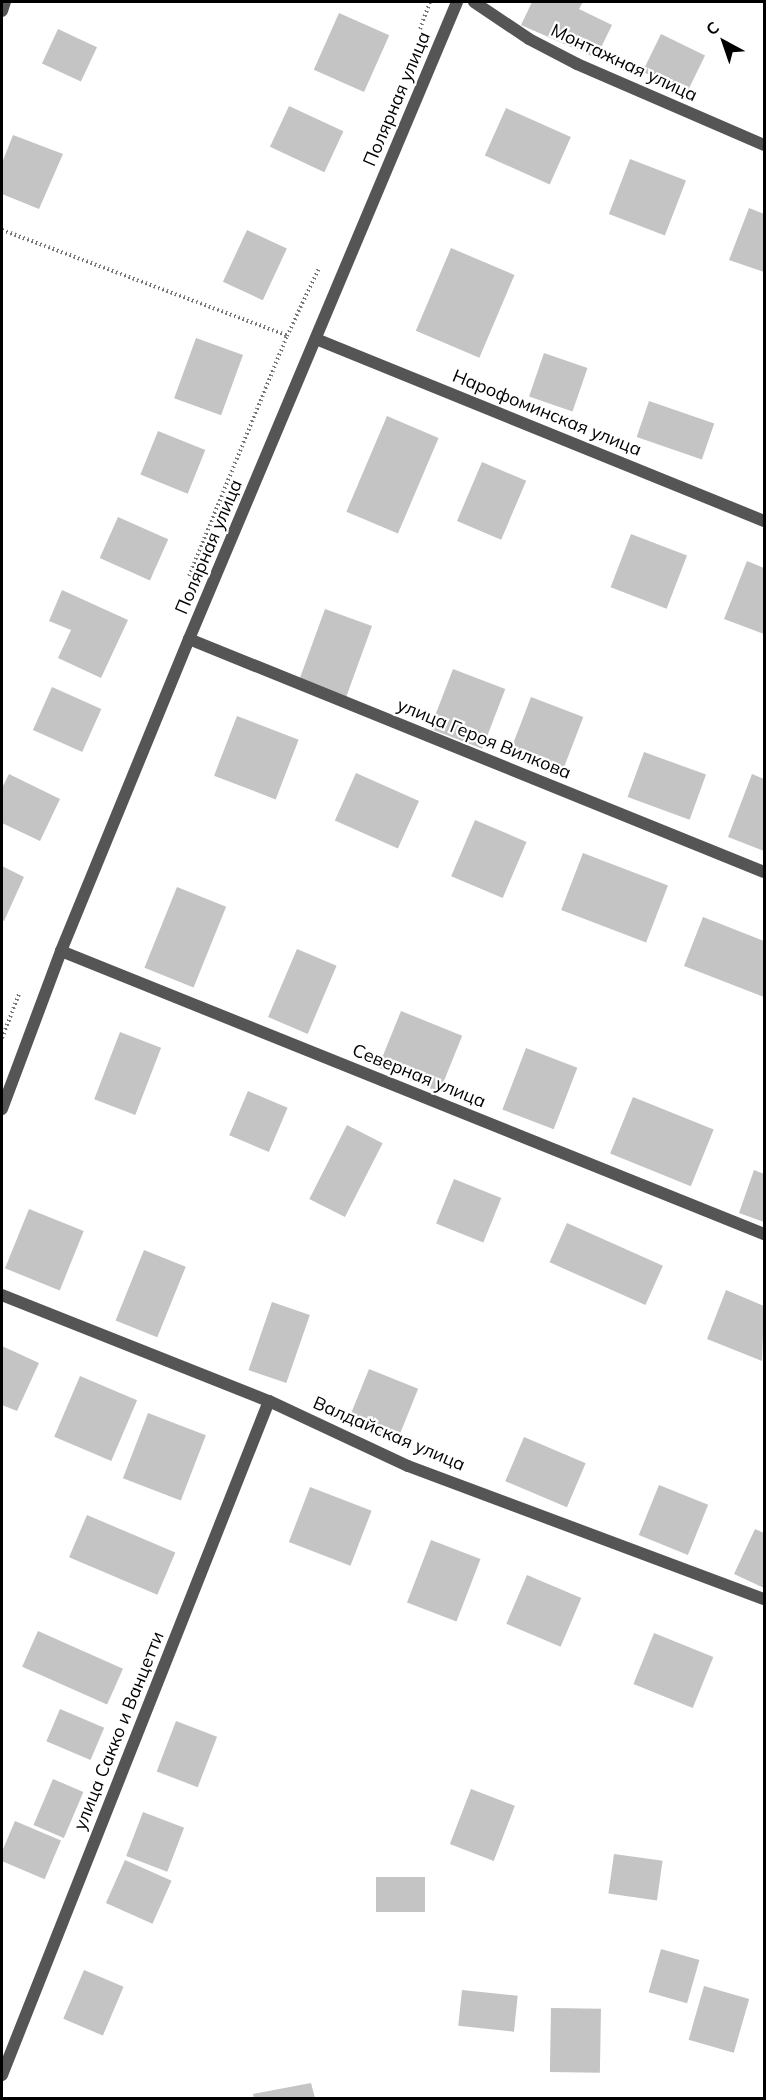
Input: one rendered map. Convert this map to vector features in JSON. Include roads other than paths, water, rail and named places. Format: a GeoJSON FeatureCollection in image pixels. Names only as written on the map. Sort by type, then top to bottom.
{"type":"FeatureCollection","features":[{"type":"Feature","properties":{"kind":"street"},"geometry":{"type":"LineString","coordinates":[[2,11],[5,2]]}},
{"type":"Feature","properties":{"kind":"street","name":"Полярная улица"},"geometry":{"type":"LineString","coordinates":[[2,1109],[61,951],[189,639],[457,2]]}},
{"type":"Feature","properties":{"kind":"street","name":"Монтажная улица"},"geometry":{"type":"LineString","coordinates":[[474,2],[529,39],[577,64],[765,145]]}},
{"type":"Feature","properties":{"kind":"street","name":"Нарофоминская улица"},"geometry":{"type":"LineString","coordinates":[[316,339],[765,521]]}},
{"type":"Feature","properties":{"kind":"street","name":"улица Героя Вилкова"},"geometry":{"type":"LineString","coordinates":[[189,639],[765,872]]}},
{"type":"Feature","properties":{"kind":"street","name":"Северная улица"},"geometry":{"type":"LineString","coordinates":[[61,951],[765,1234]]}},
{"type":"Feature","properties":{"kind":"street","name":"Валдайская улица"},"geometry":{"type":"LineString","coordinates":[[2,1295],[269,1401],[408,1466],[765,1599]]}},
{"type":"Feature","properties":{"kind":"street","name":"улица Сакко и Ванцетти"},"geometry":{"type":"LineString","coordinates":[[2,2075],[269,1401]]}}]}
